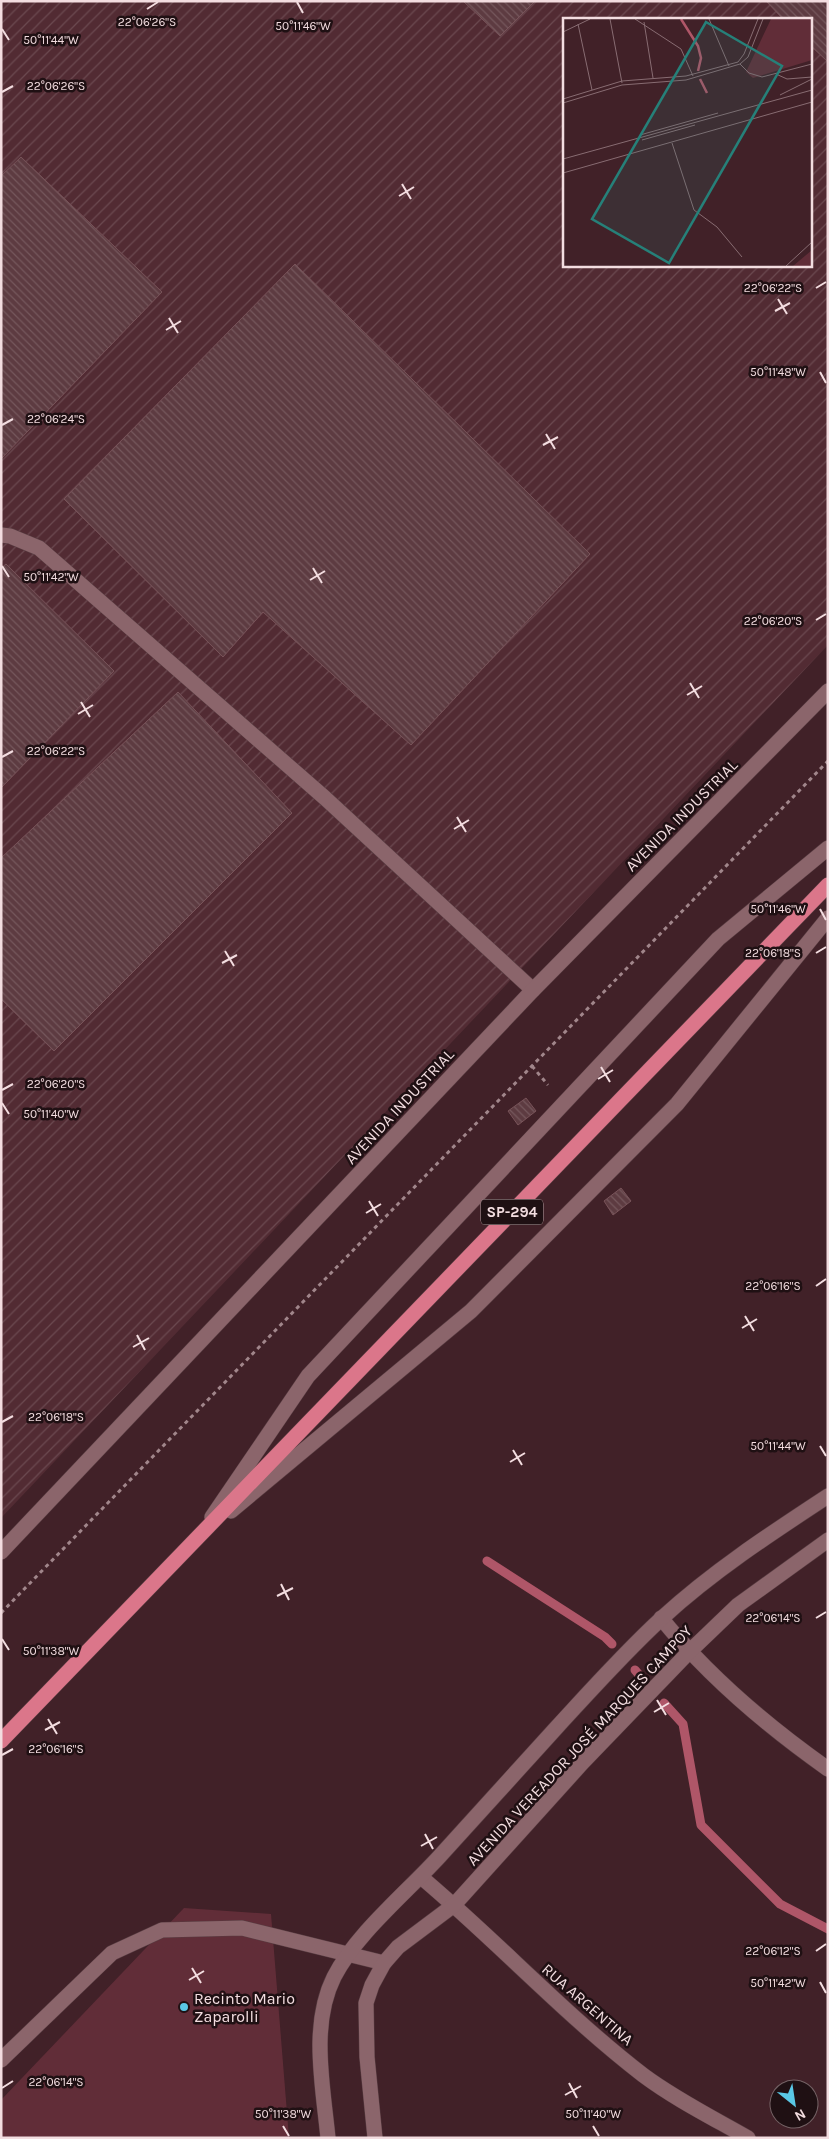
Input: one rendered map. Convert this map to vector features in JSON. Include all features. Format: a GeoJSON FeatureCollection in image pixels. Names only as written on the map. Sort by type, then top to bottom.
{"type":"FeatureCollection","features":[{"type":"Feature","properties":{"kind":"highway","name":"SP-294"},"geometry":{"type":"LineString","coordinates":[[1,1741],[828,885]]}},
{"type":"Feature","properties":{"kind":"highway","name":"SP-294"},"geometry":{"type":"LineString","coordinates":[[1,1747],[23,1720]]}},
{"type":"Feature","properties":{"kind":"street"},"geometry":{"type":"LineString","coordinates":[[1,536],[10,536],[39,548],[47,554],[325,798],[533,990]]}},
{"type":"Feature","properties":{"kind":"street","name":"AVENIDA INDUSTRIAL"},"geometry":{"type":"LineString","coordinates":[[1,1552],[533,990],[828,692]]}},
{"type":"Feature","properties":{"kind":"street"},"geometry":{"type":"LineString","coordinates":[[197,1539],[308,1376],[718,939],[828,848]]}},
{"type":"Feature","properties":{"kind":"street"},"geometry":{"type":"LineString","coordinates":[[197,1539],[470,1311],[677,1104],[828,918]]}},
{"type":"Feature","properties":{"kind":"street","name":"AVENIDA VEREADOR JOSÉ MARQUES CAMPOY"},"geometry":{"type":"LineString","coordinates":[[328,2138],[320,2053],[322,2024],[325,2001],[334,1976],[349,1954],[365,1934],[421,1877],[592,1689],[662,1618],[717,1572],[828,1496]]}},
{"type":"Feature","properties":{"kind":"street","name":"AVENIDA VEREADOR JOSÉ MARQUES CAMPOY"},"geometry":{"type":"LineString","coordinates":[[375,2138],[367,2058],[366,2003],[372,1985],[384,1963],[398,1947],[454,1905],[583,1762],[689,1652],[738,1605],[828,1540]]}},
{"type":"Feature","properties":{"kind":"street"},"geometry":{"type":"LineString","coordinates":[[662,1618],[689,1652],[782,1736],[828,1769]]}},
{"type":"Feature","properties":{"kind":"street","name":"RUA ARGENTINA"},"geometry":{"type":"LineString","coordinates":[[421,1877],[454,1905],[602,2042],[645,2076],[748,2138]]}},
{"type":"Feature","properties":{"kind":"street"},"geometry":{"type":"LineString","coordinates":[[1,2060],[7,2049],[112,1953],[162,1930],[242,1928],[384,1963]]}},
{"type":"Feature","properties":{"kind":"path"},"geometry":{"type":"LineString","coordinates":[[1,1613],[828,761]]}},
{"type":"Feature","properties":{"kind":"shaded area"},"geometry":{"type":"Polygon","coordinates":[[[1,1],[828,1],[828,645],[1,1518],[1,1]]]}},
{"type":"Feature","properties":{"kind":"shaded area","name":"Recinto Mario Zaparolli"},"geometry":{"type":"Polygon","coordinates":[[[184,1908],[271,1914],[289,2138],[1,2138],[1,2100],[184,1908]]]}},
{"type":"Feature","properties":{"kind":"building"},"geometry":{"type":"Polygon","coordinates":[[[463,1],[535,1],[500,36],[463,1]]]}},
{"type":"Feature","properties":{"kind":"building"},"geometry":{"type":"Polygon","coordinates":[[[766,1],[828,1],[828,62],[812,47],[812,18],[782,18],[766,1]]]}},
{"type":"Feature","properties":{"kind":"building"},"geometry":{"type":"Polygon","coordinates":[[[21,157],[162,292],[1,459],[1,176],[21,157]]]}},
{"type":"Feature","properties":{"kind":"building"},"geometry":{"type":"Polygon","coordinates":[[[295,264],[590,554],[411,745],[263,612],[223,657],[64,499],[295,264]]]}},
{"type":"Feature","properties":{"kind":"building"},"geometry":{"type":"Polygon","coordinates":[[[6,564],[114,671],[1,788],[1,568],[6,564]]]}},
{"type":"Feature","properties":{"kind":"building"},"geometry":{"type":"Polygon","coordinates":[[[178,692],[292,813],[54,1051],[1,999],[1,858],[178,692]]]}},
{"type":"Feature","properties":{"kind":"building"},"geometry":{"type":"Polygon","coordinates":[[[526,1098],[536,1111],[518,1125],[508,1111],[526,1098]]]}},
{"type":"Feature","properties":{"kind":"building"},"geometry":{"type":"Polygon","coordinates":[[[621,1188],[631,1201],[613,1215],[604,1201],[621,1188]]]}},
{"type":"Feature","properties":{"kind":"waterway"},"geometry":{"type":"LineString","coordinates":[[487,1561],[605,1637],[612,1644]]}},
{"type":"Feature","properties":{"kind":"waterway"},"geometry":{"type":"LineString","coordinates":[[635,1670],[641,1677]]}},
{"type":"Feature","properties":{"kind":"waterway"},"geometry":{"type":"LineString","coordinates":[[664,1703],[683,1724],[701,1825],[780,1904],[828,1929]]}},
{"type":"Feature","properties":{"kind":"place","name":"Recinto Mario Zaparolli"},"geometry":{"type":"Point","coordinates":[184,2007]}}]}
